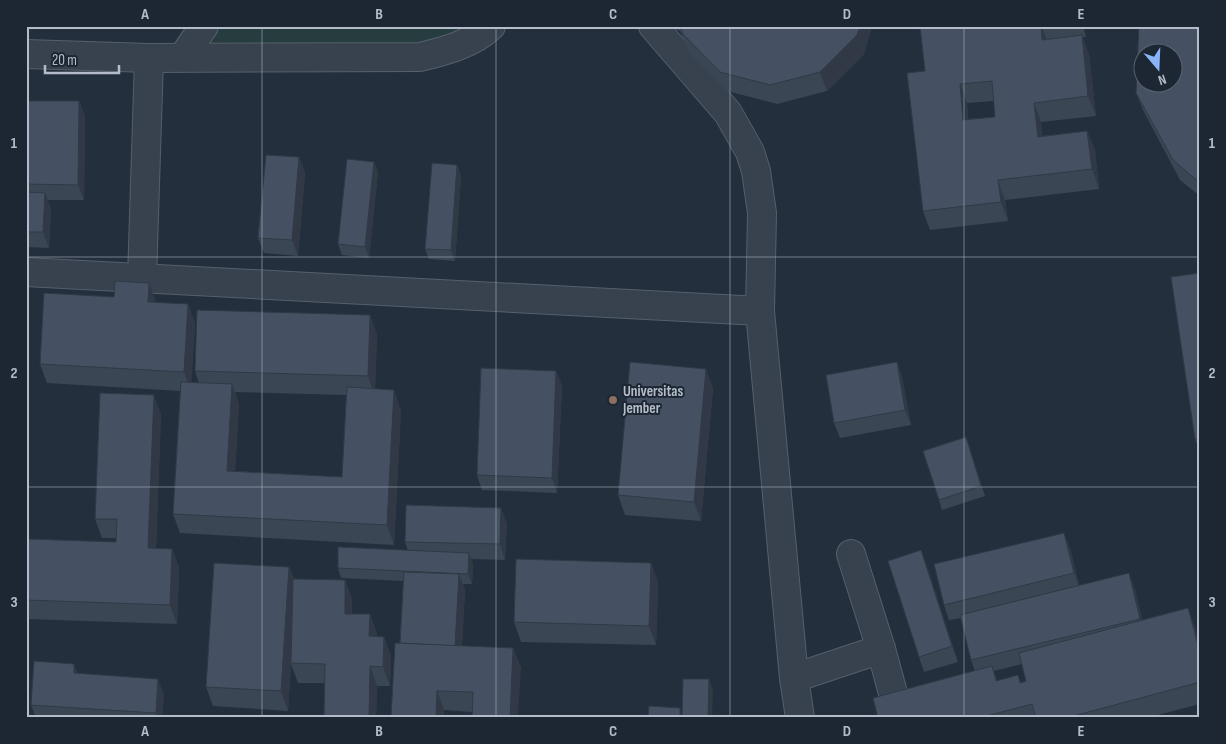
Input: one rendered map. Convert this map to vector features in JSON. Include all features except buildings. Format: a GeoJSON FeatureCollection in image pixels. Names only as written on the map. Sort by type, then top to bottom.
{"type":"FeatureCollection","features":[{"type":"Feature","properties":{"kind":"lane"},"geometry":{"type":"LineString","coordinates":[[183,57],[204,26]]}},
{"type":"Feature","properties":{"kind":"lane"},"geometry":{"type":"LineString","coordinates":[[26,54],[149,58],[420,56],[444,51],[469,40],[491,26]]}},
{"type":"Feature","properties":{"kind":"lane"},"geometry":{"type":"LineString","coordinates":[[653,26],[728,113],[750,152],[756,171],[762,213],[760,311],[794,678],[800,718]]}},
{"type":"Feature","properties":{"kind":"lane"},"geometry":{"type":"LineString","coordinates":[[142,279],[149,58]]}},
{"type":"Feature","properties":{"kind":"lane"},"geometry":{"type":"LineString","coordinates":[[26,272],[760,311]]}},
{"type":"Feature","properties":{"kind":"lane"},"geometry":{"type":"LineString","coordinates":[[851,554],[881,649],[897,708]]}},
{"type":"Feature","properties":{"kind":"lane"},"geometry":{"type":"LineString","coordinates":[[794,678],[881,649]]}},
{"type":"Feature","properties":{"kind":"green space"},"geometry":{"type":"Polygon","coordinates":[[[216,26],[482,26],[441,45],[198,50],[216,26]]]}},
{"type":"Feature","properties":{"kind":"place","name":"Universitas Jember"},"geometry":{"type":"Point","coordinates":[613,400]}}]}
